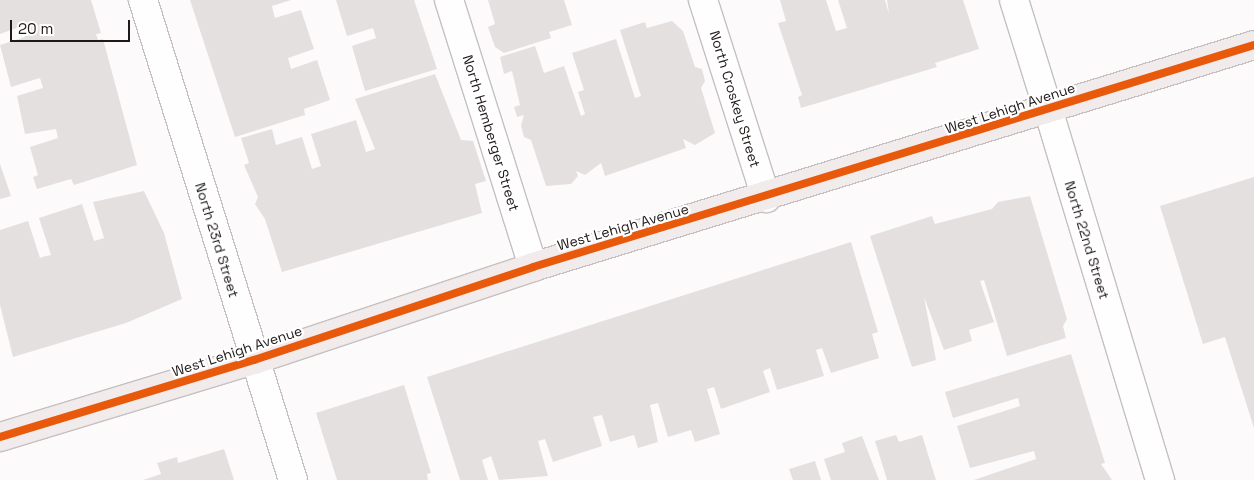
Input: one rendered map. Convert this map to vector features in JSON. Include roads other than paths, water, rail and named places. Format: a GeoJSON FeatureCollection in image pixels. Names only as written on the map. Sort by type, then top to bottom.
{"type":"FeatureCollection","features":[{"type":"Feature","properties":{"kind":"main road","name":"West Lehigh Avenue"},"geometry":{"type":"LineString","coordinates":[[0,437],[254,360],[533,266],[766,198],[1254,45]]}},
{"type":"Feature","properties":{"kind":"street","name":"North 23rd Street"},"geometry":{"type":"LineString","coordinates":[[143,0],[293,480]]}},
{"type":"Feature","properties":{"kind":"street","name":"North Hemberger Street"},"geometry":{"type":"LineString","coordinates":[[450,0],[533,266]]}},
{"type":"Feature","properties":{"kind":"street","name":"North Croskey Street"},"geometry":{"type":"LineString","coordinates":[[703,0],[766,198]]}},
{"type":"Feature","properties":{"kind":"street","name":"North 22nd Street"},"geometry":{"type":"LineString","coordinates":[[1014,0],[1160,480]]}}]}
